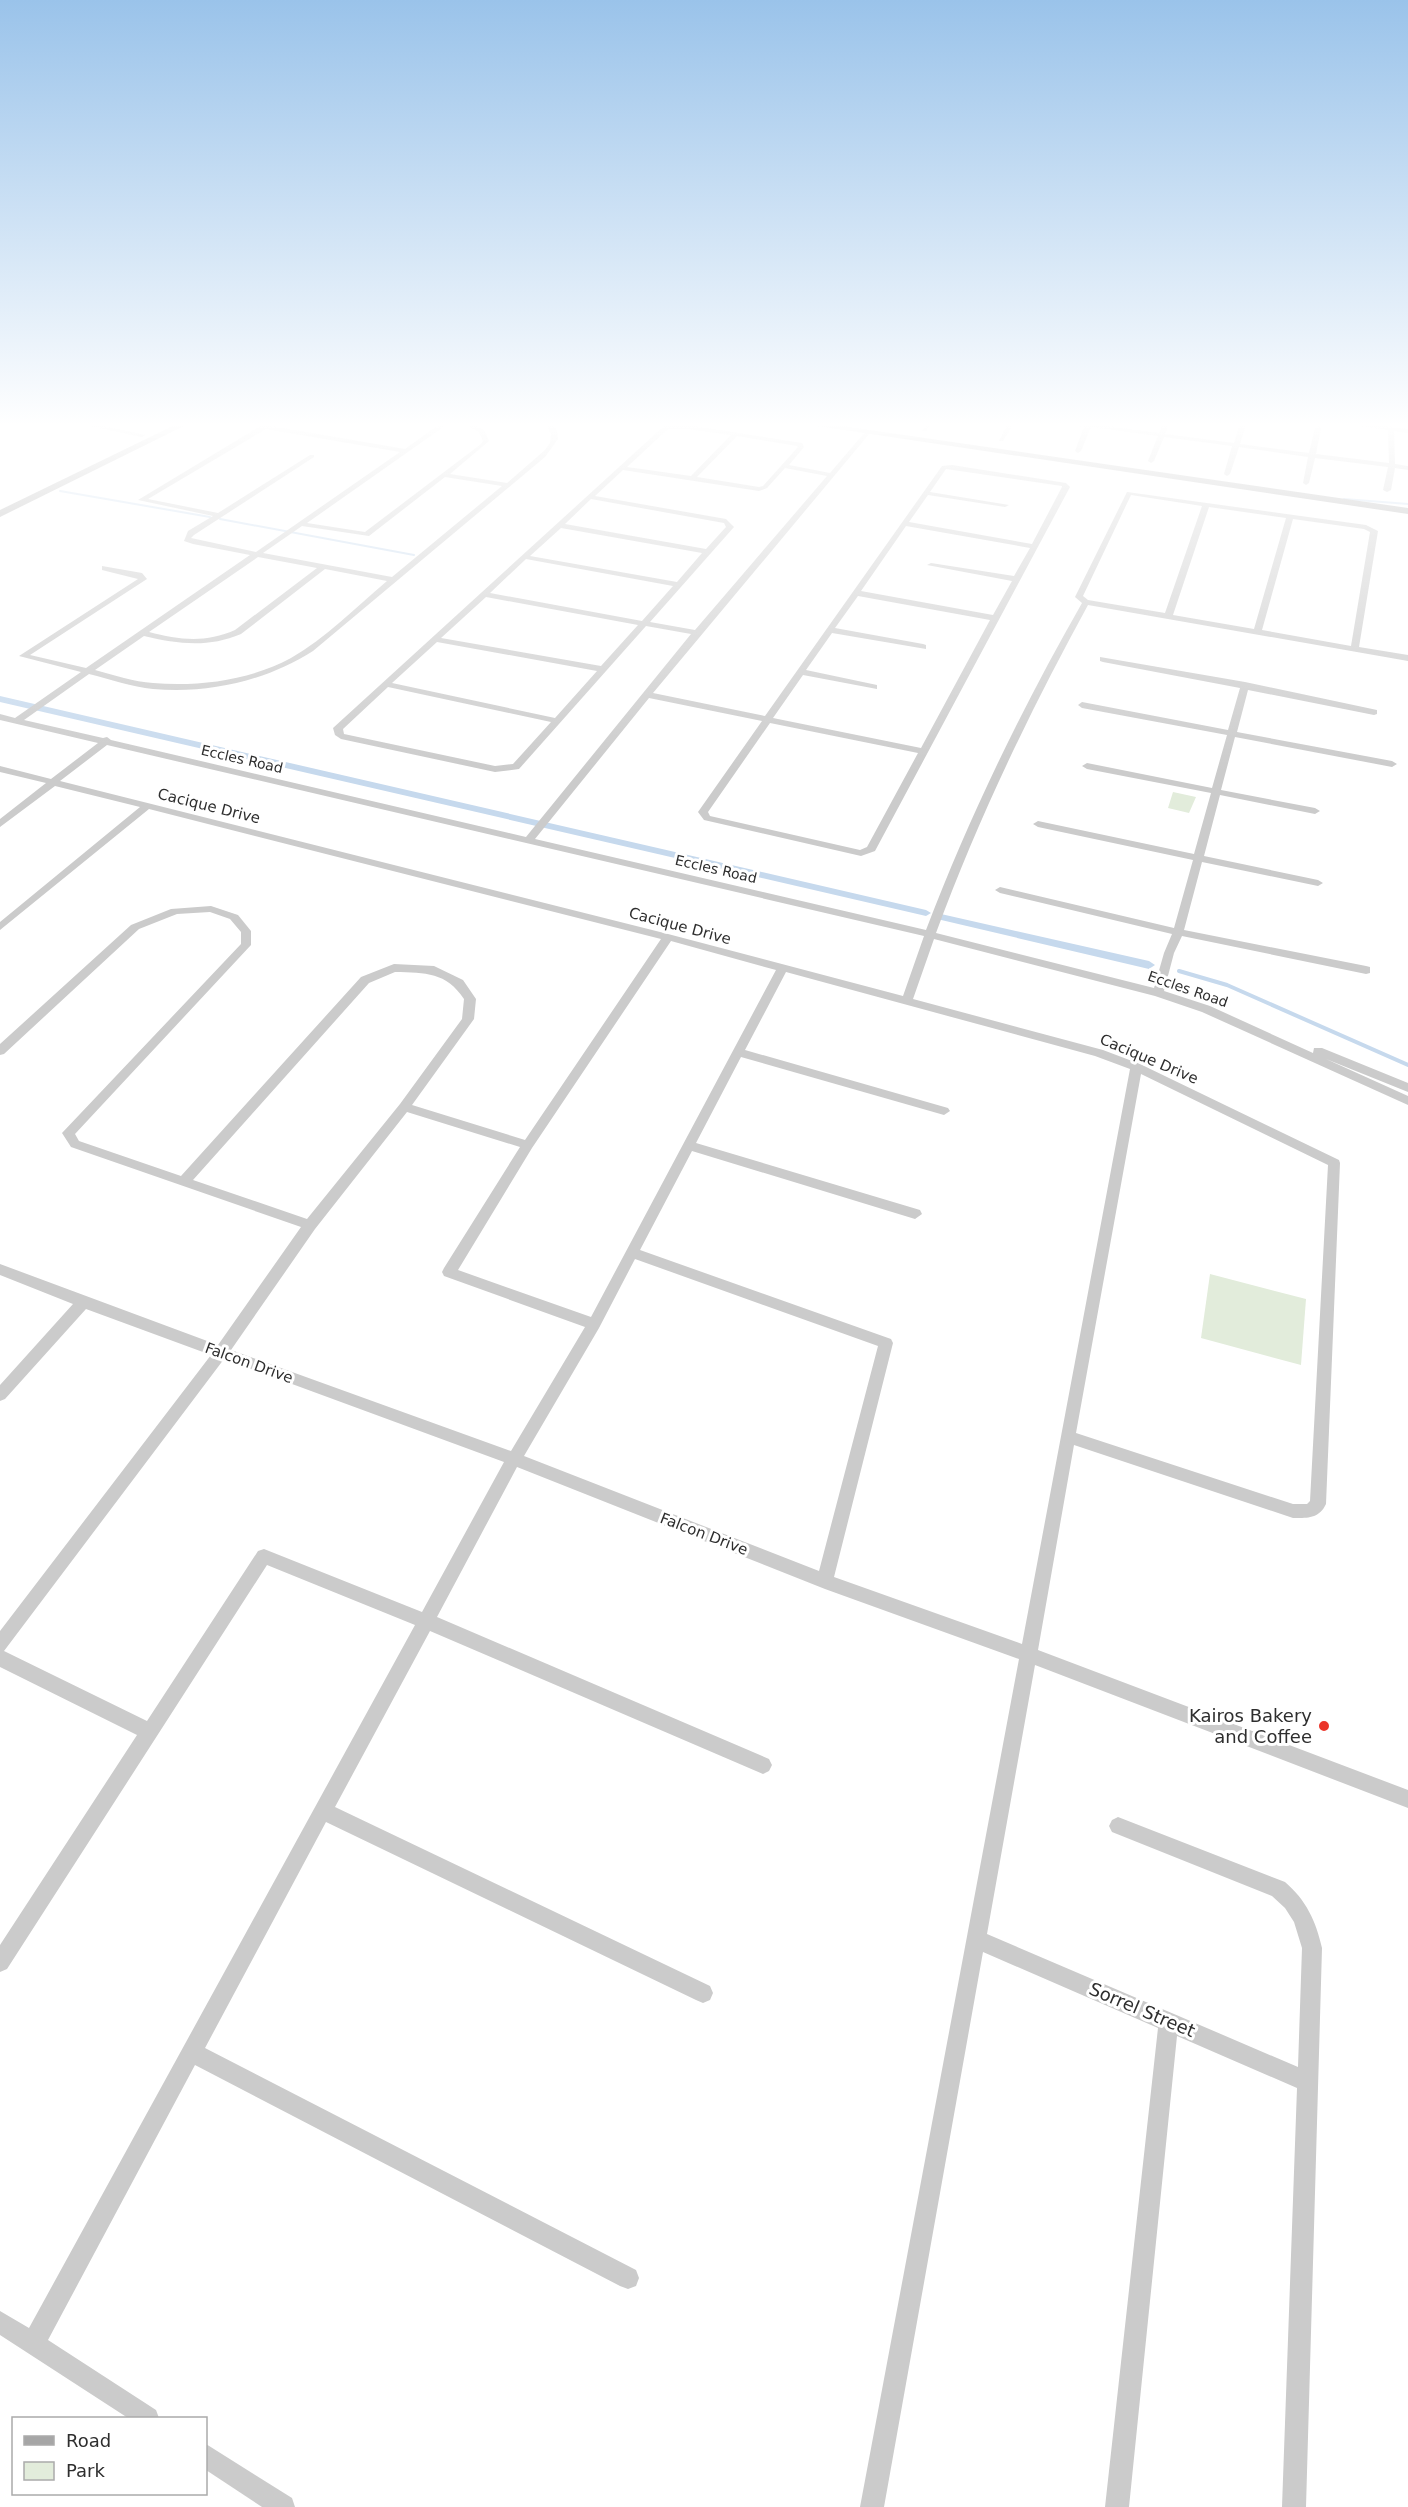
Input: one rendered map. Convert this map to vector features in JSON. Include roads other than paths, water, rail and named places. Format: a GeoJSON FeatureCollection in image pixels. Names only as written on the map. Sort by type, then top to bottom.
{"type":"FeatureCollection","features":[{"type":"Feature","properties":{"kind":"street"},"geometry":{"type":"LineString","coordinates":[[187,538],[255,554],[394,580]]}},
{"type":"Feature","properties":{"kind":"street"},"geometry":{"type":"LineString","coordinates":[[20,718],[280,538]]}},
{"type":"Feature","properties":{"kind":"street"},"geometry":{"type":"LineString","coordinates":[[105,568],[139,575],[142,579],[23,656],[151,686],[216,683],[249,676],[302,655],[444,538]]}},
{"type":"Feature","properties":{"kind":"street"},"geometry":{"type":"LineString","coordinates":[[545,538],[338,728],[338,733],[341,736],[495,769],[506,770],[516,767],[601,669],[720,538]]}},
{"type":"Feature","properties":{"kind":"street"},"geometry":{"type":"LineString","coordinates":[[631,538],[708,552]]}},
{"type":"Feature","properties":{"kind":"street"},"geometry":{"type":"LineString","coordinates":[[531,837],[649,695],[697,633],[778,538]]}},
{"type":"Feature","properties":{"kind":"street"},"geometry":{"type":"LineString","coordinates":[[895,538],[703,812],[707,818],[861,854],[868,852],[1037,538]]}},
{"type":"Feature","properties":{"kind":"street"},"geometry":{"type":"LineString","coordinates":[[986,538],[1033,546]]}},
{"type":"Feature","properties":{"kind":"street"},"geometry":{"type":"LineString","coordinates":[[1106,538],[1079,597],[1086,602],[1408,658]]}},
{"type":"Feature","properties":{"kind":"street"},"geometry":{"type":"LineString","coordinates":[[1168,616],[1194,538]]}},
{"type":"Feature","properties":{"kind":"street"},"geometry":{"type":"LineString","coordinates":[[1257,632],[1284,538]]}},
{"type":"Feature","properties":{"kind":"street"},"geometry":{"type":"LineString","coordinates":[[1355,649],[1373,538]]}},
{"type":"Feature","properties":{"kind":"street"},"geometry":{"type":"LineString","coordinates":[[525,557],[679,585]]}},
{"type":"Feature","properties":{"kind":"street"},"geometry":{"type":"LineString","coordinates":[[931,565],[1015,579]]}},
{"type":"Feature","properties":{"kind":"street"},"geometry":{"type":"LineString","coordinates":[[141,633],[189,643],[223,638],[238,632],[323,567]]}},
{"type":"Feature","properties":{"kind":"street"},"geometry":{"type":"LineString","coordinates":[[857,593],[994,618]]}},
{"type":"Feature","properties":{"kind":"street"},"geometry":{"type":"LineString","coordinates":[[483,594],[697,633]]}},
{"type":"Feature","properties":{"kind":"street"},"geometry":{"type":"LineString","coordinates":[[907,1000],[930,931],[991,787],[1040,685],[1086,602]]}},
{"type":"Feature","properties":{"kind":"street"},"geometry":{"type":"LineString","coordinates":[[830,630],[923,647]]}},
{"type":"Feature","properties":{"kind":"street"},"geometry":{"type":"LineString","coordinates":[[435,639],[601,669]]}},
{"type":"Feature","properties":{"kind":"street"},"geometry":{"type":"LineString","coordinates":[[1103,659],[1374,712]]}},
{"type":"Feature","properties":{"kind":"street"},"geometry":{"type":"LineString","coordinates":[[801,672],[874,687]]}},
{"type":"Feature","properties":{"kind":"street"},"geometry":{"type":"LineString","coordinates":[[386,684],[557,721]]}},
{"type":"Feature","properties":{"kind":"street"},"geometry":{"type":"LineString","coordinates":[[1159,990],[1199,858],[1245,685]]}},
{"type":"Feature","properties":{"kind":"street"},"geometry":{"type":"LineString","coordinates":[[649,695],[922,751]]}},
{"type":"Feature","properties":{"kind":"street"},"geometry":{"type":"LineString","coordinates":[[1082,705],[1392,764]]}},
{"type":"Feature","properties":{"kind":"street","name":"Eccles Road"},"geometry":{"type":"LineString","coordinates":[[0,710],[20,718],[107,740],[930,931],[1211,1002],[1408,1088]]}},
{"type":"Feature","properties":{"kind":"street","name":"Eccles Road"},"geometry":{"type":"LineString","coordinates":[[0,717],[20,718]]}},
{"type":"Feature","properties":{"kind":"street"},"geometry":{"type":"LineString","coordinates":[[0,824],[107,740]]}},
{"type":"Feature","properties":{"kind":"street"},"geometry":{"type":"LineString","coordinates":[[1087,766],[1316,811]]}},
{"type":"Feature","properties":{"kind":"street","name":"Cacique Drive"},"geometry":{"type":"LineString","coordinates":[[0,769],[668,938],[1099,1053],[1136,1067],[1334,1163],[1318,1504],[1310,1511],[1293,1511],[1069,1437]]}},
{"type":"Feature","properties":{"kind":"street"},"geometry":{"type":"LineString","coordinates":[[0,927],[147,806]]}},
{"type":"Feature","properties":{"kind":"street"},"geometry":{"type":"LineString","coordinates":[[1038,824],[1318,883]]}},
{"type":"Feature","properties":{"kind":"street"},"geometry":{"type":"LineString","coordinates":[[1000,890],[1178,932],[1366,970]]}},
{"type":"Feature","properties":{"kind":"street"},"geometry":{"type":"LineString","coordinates":[[0,1051],[135,927],[175,911],[211,909],[234,917],[246,931],[246,945],[68,1133],[75,1144],[185,1180],[310,1226]]}},
{"type":"Feature","properties":{"kind":"street"},"geometry":{"type":"LineString","coordinates":[[594,1324],[449,1272],[528,1145],[668,938]]}},
{"type":"Feature","properties":{"kind":"street"},"geometry":{"type":"LineString","coordinates":[[0,1645],[221,1352],[310,1226],[404,1107],[468,1018],[470,999],[459,983],[434,970],[394,968],[365,980],[185,1180]]}},
{"type":"Feature","properties":{"kind":"street"},"geometry":{"type":"LineString","coordinates":[[33,2344],[514,1459],[594,1324],[782,969]]}},
{"type":"Feature","properties":{"kind":"street","name":"Eccles Road"},"geometry":{"type":"LineString","coordinates":[[1159,990],[1408,1101]]}},
{"type":"Feature","properties":{"kind":"street"},"geometry":{"type":"LineString","coordinates":[[738,1052],[944,1111]]}},
{"type":"Feature","properties":{"kind":"street"},"geometry":{"type":"LineString","coordinates":[[872,2507],[1136,1067]]}},
{"type":"Feature","properties":{"kind":"street"},"geometry":{"type":"LineString","coordinates":[[404,1107],[528,1145]]}},
{"type":"Feature","properties":{"kind":"street"},"geometry":{"type":"LineString","coordinates":[[689,1145],[915,1214]]}},
{"type":"Feature","properties":{"kind":"street"},"geometry":{"type":"LineString","coordinates":[[632,1253],[886,1343],[825,1581]]}},
{"type":"Feature","properties":{"kind":"street","name":"Falcon Drive"},"geometry":{"type":"LineString","coordinates":[[0,1269],[83,1302],[514,1459],[825,1581],[1027,1654],[1408,1799]]}},
{"type":"Feature","properties":{"kind":"street"},"geometry":{"type":"LineString","coordinates":[[0,1395],[83,1302]]}},
{"type":"Feature","properties":{"kind":"street"},"geometry":{"type":"LineString","coordinates":[[0,1962],[264,1556],[426,1621],[763,1765]]}},
{"type":"Feature","properties":{"kind":"street"},"geometry":{"type":"LineString","coordinates":[[0,1658],[150,1732]]}},
{"type":"Feature","properties":{"kind":"street"},"geometry":{"type":"LineString","coordinates":[[322,1811],[703,1993]]}},
{"type":"Feature","properties":{"kind":"street"},"geometry":{"type":"LineString","coordinates":[[1118,1826],[1278,1889],[1293,1901],[1303,1915],[1312,1948],[1294,2507]]}},
{"type":"Feature","properties":{"kind":"street","name":"Sorrel Street"},"geometry":{"type":"LineString","coordinates":[[975,1939],[1308,2082]]}},
{"type":"Feature","properties":{"kind":"street"},"geometry":{"type":"LineString","coordinates":[[1117,2507],[1169,2022]]}},
{"type":"Feature","properties":{"kind":"street"},"geometry":{"type":"LineString","coordinates":[[191,2052],[628,2278]]}},
{"type":"Feature","properties":{"kind":"street"},"geometry":{"type":"LineString","coordinates":[[0,2322],[146,2417]]}},
{"type":"Feature","properties":{"kind":"street"},"geometry":{"type":"LineString","coordinates":[[207,2457],[283,2507]]}},
{"type":"Feature","properties":{"kind":"waterway"},"geometry":{"type":"LineString","coordinates":[[322,538],[414,555]]}},
{"type":"Feature","properties":{"kind":"waterway"},"geometry":{"type":"LineString","coordinates":[[0,699],[926,913]]}},
{"type":"Feature","properties":{"kind":"waterway"},"geometry":{"type":"LineString","coordinates":[[941,917],[1149,965]]}},
{"type":"Feature","properties":{"kind":"waterway"},"geometry":{"type":"LineString","coordinates":[[1179,971],[1227,985],[1408,1065]]}},
{"type":"Feature","properties":{"kind":"place","name":"Kairos Bakery and Coffee"},"geometry":{"type":"Point","coordinates":[1324,1726]}}]}
